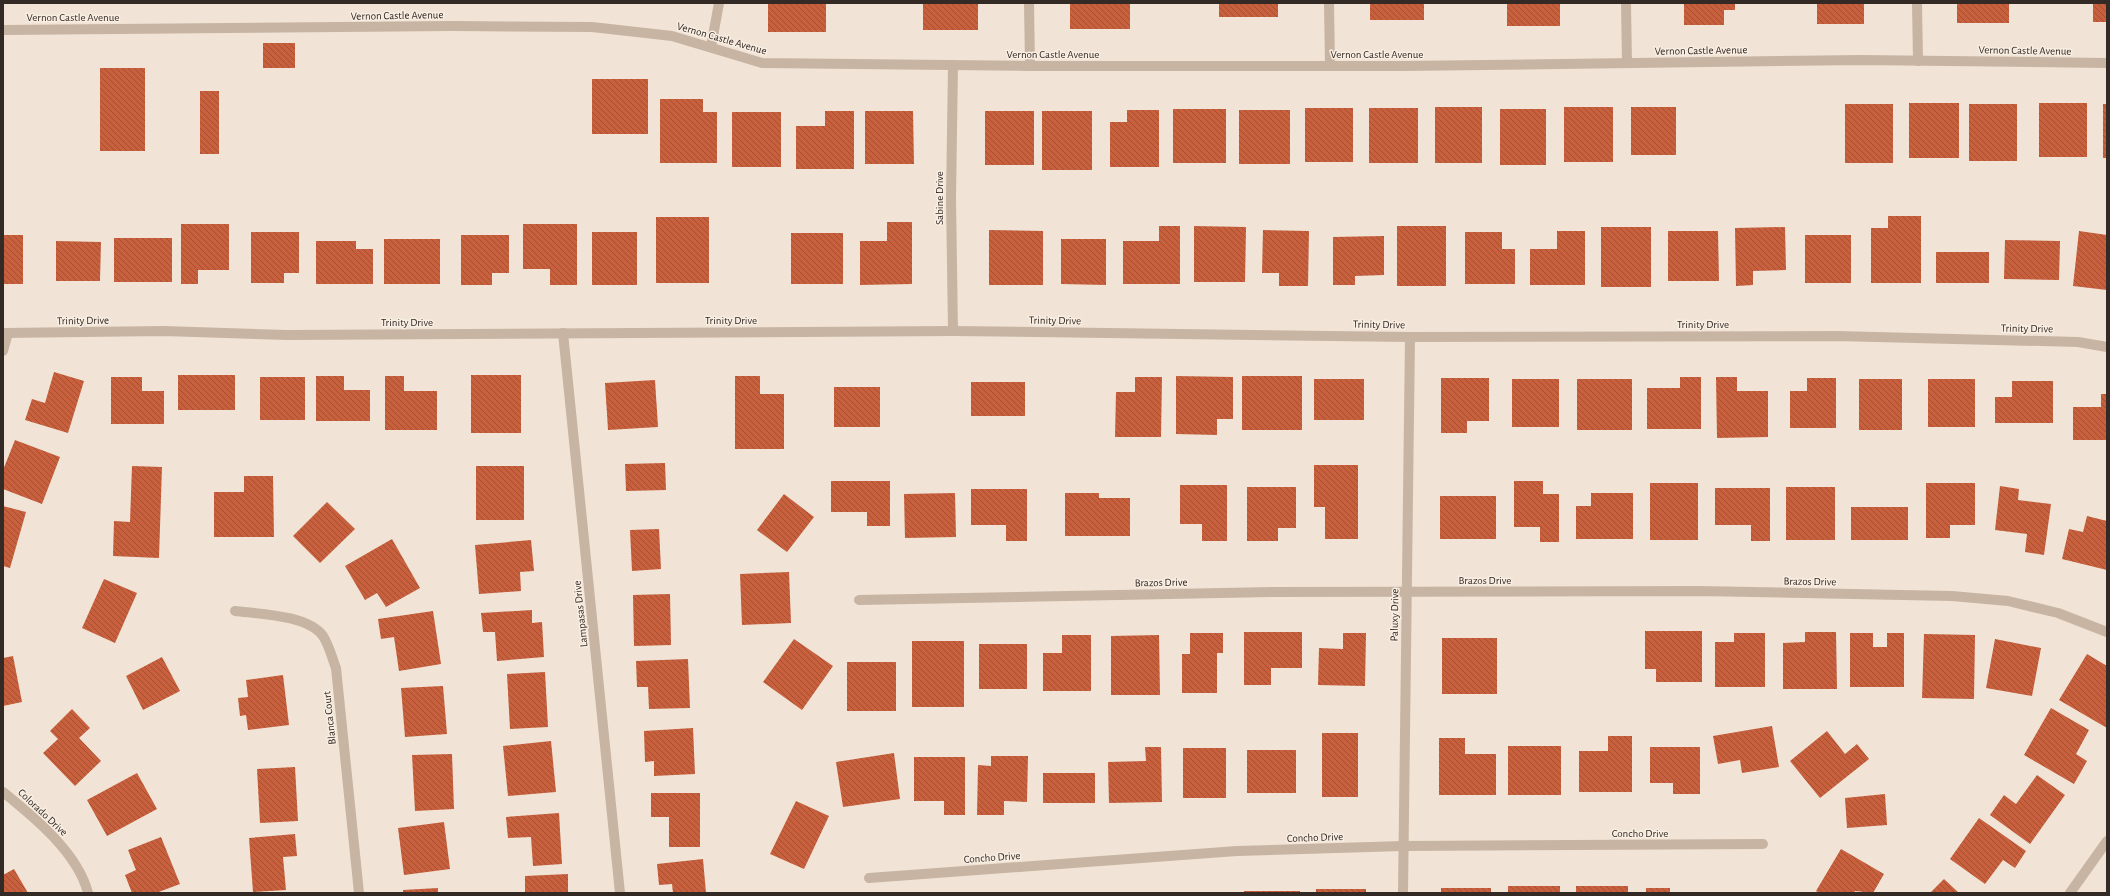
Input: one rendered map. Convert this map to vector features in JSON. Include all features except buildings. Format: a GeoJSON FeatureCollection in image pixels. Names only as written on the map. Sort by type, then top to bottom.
{"type":"FeatureCollection","features":[{"type":"Feature","properties":{"kind":"street"},"geometry":{"type":"LineString","coordinates":[[711,47],[719,3]]}},
{"type":"Feature","properties":{"kind":"street"},"geometry":{"type":"LineString","coordinates":[[1029,3],[1030,66]]}},
{"type":"Feature","properties":{"kind":"street"},"geometry":{"type":"LineString","coordinates":[[1328,3],[1330,66]]}},
{"type":"Feature","properties":{"kind":"street"},"geometry":{"type":"LineString","coordinates":[[1626,3],[1627,63]]}},
{"type":"Feature","properties":{"kind":"street"},"geometry":{"type":"LineString","coordinates":[[1917,3],[1918,61]]}},
{"type":"Feature","properties":{"kind":"street","name":"Vernon Castle Avenue"},"geometry":{"type":"LineString","coordinates":[[3,30],[454,26],[592,27],[672,36],[762,63],[1030,66],[1330,66],[1918,61],[2107,63]]}},
{"type":"Feature","properties":{"kind":"street","name":"Sabine Drive"},"geometry":{"type":"LineString","coordinates":[[953,331],[951,198],[954,65]]}},
{"type":"Feature","properties":{"kind":"street","name":"Trinity Drive"},"geometry":{"type":"LineString","coordinates":[[6,333],[164,332],[287,335],[953,331],[1410,337],[1844,336],[2078,342],[2107,347]]}},
{"type":"Feature","properties":{"kind":"street"},"geometry":{"type":"LineString","coordinates":[[3,351],[6,333]]}},
{"type":"Feature","properties":{"kind":"street","name":"Lampasas Drive"},"geometry":{"type":"LineString","coordinates":[[563,333],[620,893]]}},
{"type":"Feature","properties":{"kind":"street","name":"Paluxy Drive"},"geometry":{"type":"LineString","coordinates":[[1403,893],[1410,337]]}},
{"type":"Feature","properties":{"kind":"street","name":"Brazos Drive"},"geometry":{"type":"LineString","coordinates":[[859,600],[1268,592],[1699,591],[1952,596],[2008,601],[2058,613],[2107,632]]}},
{"type":"Feature","properties":{"kind":"street","name":"Blanca Court"},"geometry":{"type":"LineString","coordinates":[[235,610],[303,621],[314,627],[323,636],[336,668],[359,893]]}},
{"type":"Feature","properties":{"kind":"street","name":"Colorado Drive"},"geometry":{"type":"LineString","coordinates":[[3,792],[59,842],[76,866],[88,893]]}},
{"type":"Feature","properties":{"kind":"street"},"geometry":{"type":"LineString","coordinates":[[2070,893],[2107,841]]}},
{"type":"Feature","properties":{"kind":"street","name":"Concho Drive"},"geometry":{"type":"LineString","coordinates":[[869,878],[1237,851],[1403,846],[1763,844]]}}]}
